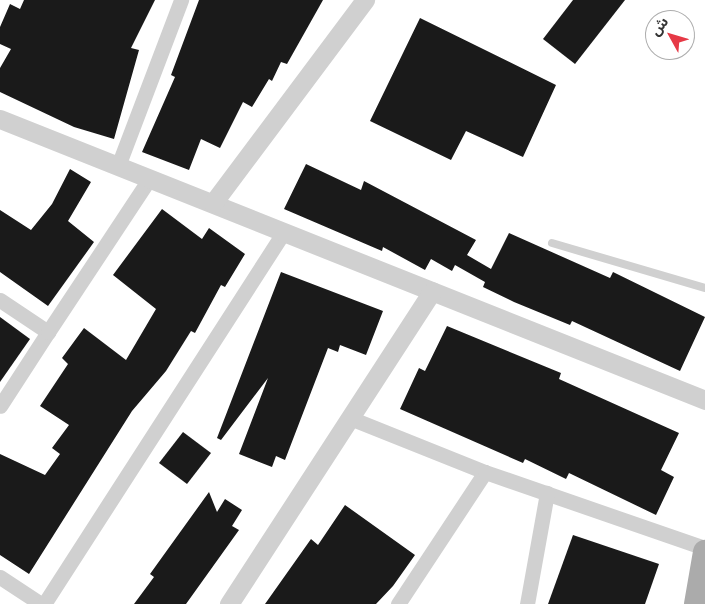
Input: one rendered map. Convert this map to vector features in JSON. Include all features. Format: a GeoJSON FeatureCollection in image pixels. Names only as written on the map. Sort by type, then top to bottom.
{"type":"FeatureCollection","features":[{"type":"Feature","properties":{"kind":"main road"},"geometry":{"type":"LineString","coordinates":[[696,604],[705,550]]}},
{"type":"Feature","properties":{"kind":"street"},"geometry":{"type":"LineString","coordinates":[[118,166],[181,0]]}},
{"type":"Feature","properties":{"kind":"street"},"geometry":{"type":"LineString","coordinates":[[212,203],[365,0]]}},
{"type":"Feature","properties":{"kind":"street"},"geometry":{"type":"LineString","coordinates":[[0,119],[705,400]]}},
{"type":"Feature","properties":{"kind":"street"},"geometry":{"type":"LineString","coordinates":[[0,406],[150,178]]}},
{"type":"Feature","properties":{"kind":"street"},"geometry":{"type":"LineString","coordinates":[[0,577],[42,604],[284,232]]}},
{"type":"Feature","properties":{"kind":"street"},"geometry":{"type":"LineString","coordinates":[[229,604],[432,291]]}},
{"type":"Feature","properties":{"kind":"street"},"geometry":{"type":"LineString","coordinates":[[0,300],[48,332]]}},
{"type":"Feature","properties":{"kind":"street"},"geometry":{"type":"LineString","coordinates":[[350,418],[485,472],[705,550]]}},
{"type":"Feature","properties":{"kind":"street"},"geometry":{"type":"LineString","coordinates":[[398,604],[485,472]]}},
{"type":"Feature","properties":{"kind":"street"},"geometry":{"type":"LineString","coordinates":[[527,604],[547,494]]}},
{"type":"Feature","properties":{"kind":"lane"},"geometry":{"type":"LineString","coordinates":[[552,243],[705,288]]}},
{"type":"Feature","properties":{"kind":"building"},"geometry":{"type":"Polygon","coordinates":[[[24,0],[155,0],[131,48],[139,50],[114,139],[74,127],[0,92],[0,68],[11,49],[0,44],[0,27],[10,4],[20,9],[24,0]]]}},
{"type":"Feature","properties":{"kind":"building"},"geometry":{"type":"Polygon","coordinates":[[[199,0],[323,0],[287,64],[281,62],[272,81],[269,79],[252,107],[243,102],[220,148],[201,139],[189,170],[142,152],[175,77],[171,75],[199,0]]]}},
{"type":"Feature","properties":{"kind":"building"},"geometry":{"type":"Polygon","coordinates":[[[573,0],[625,0],[575,64],[543,39],[573,0]]]}},
{"type":"Feature","properties":{"kind":"building"},"geometry":{"type":"Polygon","coordinates":[[[420,18],[556,85],[523,157],[466,131],[451,160],[370,121],[420,18]]]}},
{"type":"Feature","properties":{"kind":"building"},"geometry":{"type":"Polygon","coordinates":[[[306,164],[361,190],[364,181],[476,240],[467,255],[491,269],[509,233],[610,278],[613,272],[705,317],[680,371],[572,321],[570,325],[514,302],[483,287],[485,282],[455,265],[452,271],[431,259],[425,270],[383,247],[382,251],[284,209],[306,164]]]}},
{"type":"Feature","properties":{"kind":"building"},"geometry":{"type":"Polygon","coordinates":[[[70,169],[91,182],[68,221],[94,242],[48,306],[0,272],[0,210],[31,230],[52,204],[70,169]]]}},
{"type":"Feature","properties":{"kind":"building"},"geometry":{"type":"Polygon","coordinates":[[[162,209],[202,239],[209,228],[245,254],[225,287],[221,285],[195,333],[191,331],[166,371],[132,411],[29,574],[0,555],[0,454],[45,475],[60,454],[52,448],[69,425],[40,406],[68,364],[62,358],[84,328],[126,360],[156,309],[113,275],[162,209]]]}},
{"type":"Feature","properties":{"kind":"building"},"geometry":{"type":"Polygon","coordinates":[[[281,272],[383,311],[366,355],[340,345],[338,352],[328,348],[285,460],[276,456],[272,467],[239,454],[268,378],[221,440],[217,438],[281,272]]]}},
{"type":"Feature","properties":{"kind":"building"},"geometry":{"type":"Polygon","coordinates":[[[0,317],[30,339],[0,382],[0,317]]]}},
{"type":"Feature","properties":{"kind":"building"},"geometry":{"type":"Polygon","coordinates":[[[447,326],[561,373],[559,379],[679,433],[661,470],[674,477],[656,515],[569,473],[566,479],[525,459],[523,463],[400,409],[419,368],[425,371],[447,326]]]}},
{"type":"Feature","properties":{"kind":"building"},"geometry":{"type":"Polygon","coordinates":[[[183,432],[211,453],[187,484],[159,463],[183,432]]]}},
{"type":"Feature","properties":{"kind":"building"},"geometry":{"type":"Polygon","coordinates":[[[209,492],[217,512],[225,499],[242,510],[232,526],[239,530],[186,604],[134,604],[154,577],[150,574],[209,492]]]}},
{"type":"Feature","properties":{"kind":"building"},"geometry":{"type":"Polygon","coordinates":[[[345,505],[415,555],[393,586],[376,604],[265,604],[311,539],[318,545],[345,505]]]}},
{"type":"Feature","properties":{"kind":"building"},"geometry":{"type":"Polygon","coordinates":[[[573,535],[659,564],[645,604],[548,604],[573,535]]]}}]}
